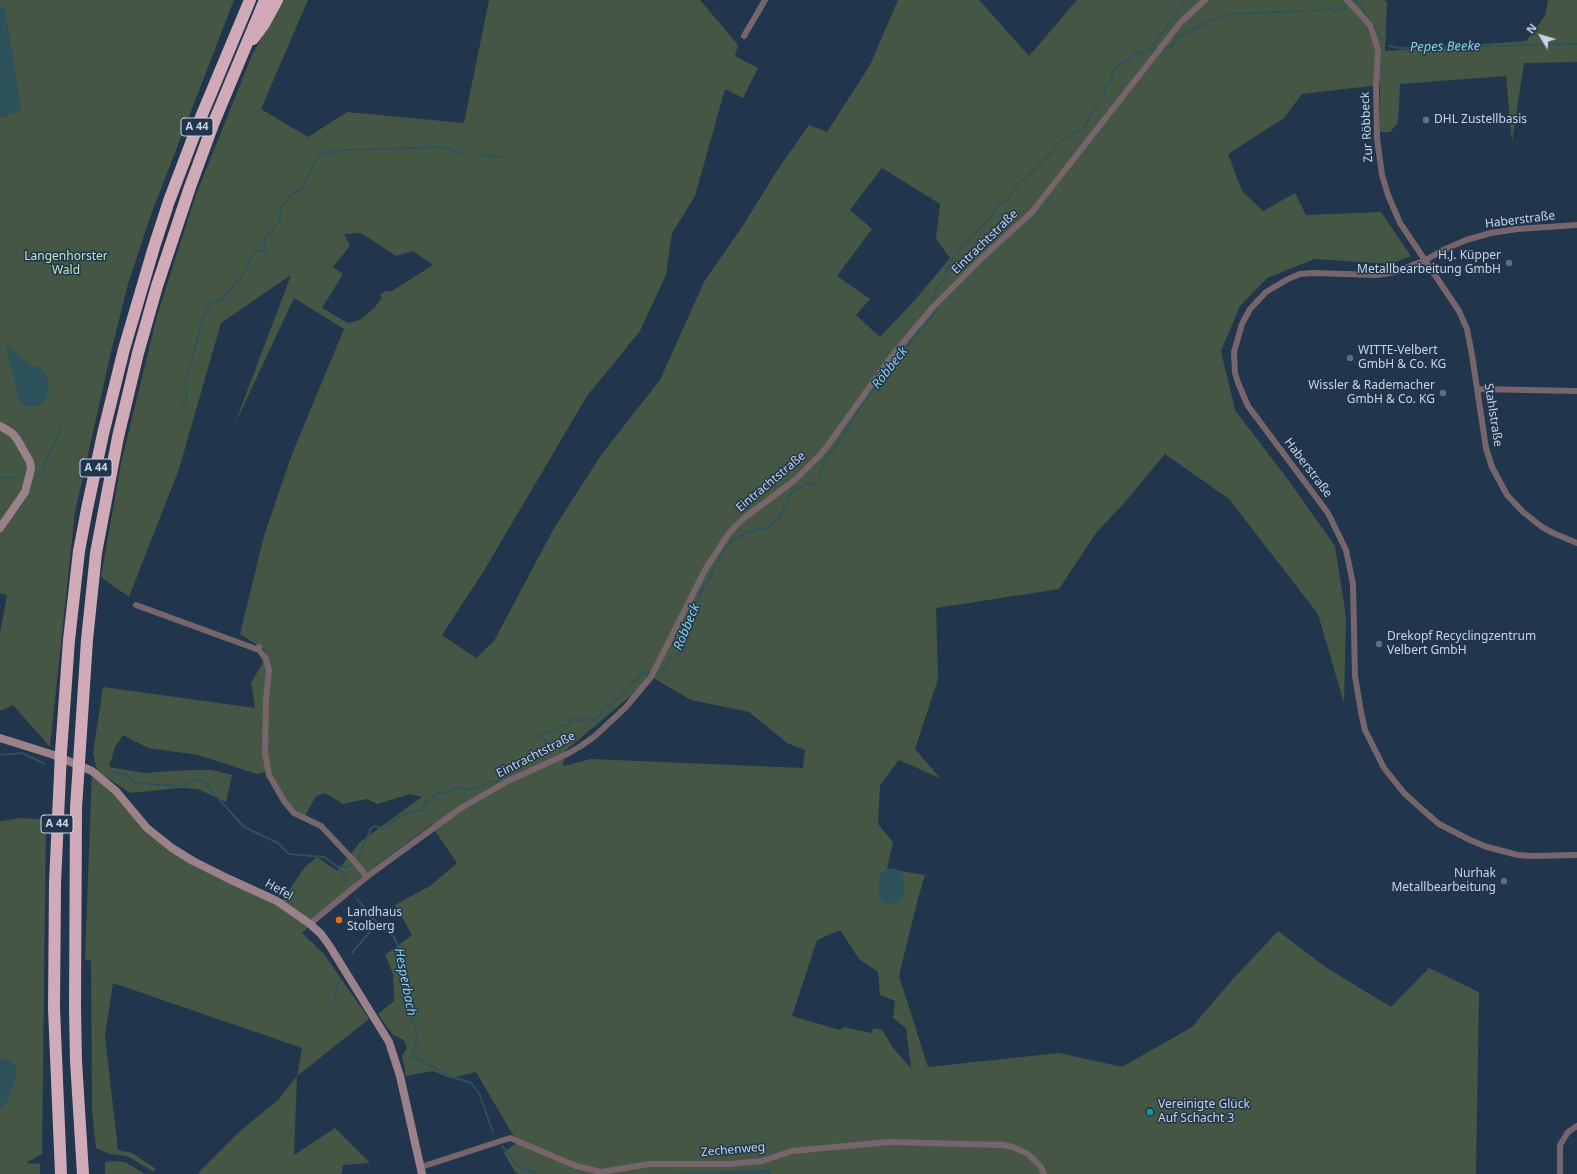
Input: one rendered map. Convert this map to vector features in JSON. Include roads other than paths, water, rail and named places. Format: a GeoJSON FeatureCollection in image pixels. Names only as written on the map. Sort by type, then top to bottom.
{"type":"FeatureCollection","features":[{"type":"Feature","properties":{"kind":"highway"},"geometry":{"type":"LineString","coordinates":[[226,54],[235,16],[242,0]]}},
{"type":"Feature","properties":{"kind":"highway","name":"A 44"},"geometry":{"type":"LineString","coordinates":[[61,1174],[54,1016],[55,883],[66,695],[79,551],[88,501],[124,349],[169,201],[226,54],[250,0]]}},
{"type":"Feature","properties":{"kind":"highway","name":"A 44"},"geometry":{"type":"LineString","coordinates":[[83,1174],[76,1061],[74,953],[76,808],[88,632],[96,553],[118,437],[138,353],[164,264],[190,187],[240,58],[265,0]]}},
{"type":"Feature","properties":{"kind":"highway"},"geometry":{"type":"LineString","coordinates":[[240,58],[264,24],[277,0]]}},
{"type":"Feature","properties":{"kind":"main road"},"geometry":{"type":"LineString","coordinates":[[0,426],[12,433],[17,439],[30,462],[32,469],[25,492],[0,528]]}},
{"type":"Feature","properties":{"kind":"main road","name":"Hefel"},"geometry":{"type":"LineString","coordinates":[[0,738],[54,755],[92,771],[109,784],[147,828],[172,848],[193,861],[228,879],[277,901],[310,924],[329,945],[389,1042],[400,1076],[422,1171]]}},
{"type":"Feature","properties":{"kind":"street"},"geometry":{"type":"LineString","coordinates":[[744,36],[765,0]]}},
{"type":"Feature","properties":{"kind":"street","name":"Eintrachtstraße"},"geometry":{"type":"LineString","coordinates":[[310,924],[366,877],[461,808],[508,781],[581,746],[595,736],[625,708],[651,676],[705,570],[729,533],[744,518],[795,480],[822,452],[891,357],[934,306],[982,258],[1032,212],[1170,36],[1186,17],[1205,0]]}},
{"type":"Feature","properties":{"kind":"street","name":"Zur Röbbeck"},"geometry":{"type":"LineString","coordinates":[[1347,0],[1370,25],[1378,52],[1376,86],[1377,138],[1382,175],[1388,195],[1400,223],[1426,260]]}},
{"type":"Feature","properties":{"kind":"street","name":"Haberstraße"},"geometry":{"type":"LineString","coordinates":[[1577,225],[1517,229],[1491,233],[1466,240],[1404,270],[1386,274],[1300,274],[1276,285],[1260,297],[1250,309],[1242,324],[1234,352],[1235,373],[1248,406],[1328,513],[1346,550],[1353,584],[1355,676],[1361,712],[1365,730],[1384,768],[1404,793],[1439,824],[1470,840],[1486,847],[1518,855],[1577,855]]}},
{"type":"Feature","properties":{"kind":"street","name":"Stahlstraße"},"geometry":{"type":"LineString","coordinates":[[1426,260],[1459,311],[1467,329],[1472,352],[1486,448],[1494,472],[1504,490],[1523,512],[1542,527],[1560,537],[1577,543]]}},
{"type":"Feature","properties":{"kind":"street"},"geometry":{"type":"LineString","coordinates":[[1477,389],[1577,391]]}},
{"type":"Feature","properties":{"kind":"street"},"geometry":{"type":"LineString","coordinates":[[136,605],[259,648],[266,659],[269,670],[266,699],[265,753],[269,776],[284,802],[294,813],[321,826],[354,861],[366,877]]}},
{"type":"Feature","properties":{"kind":"street"},"geometry":{"type":"LineString","coordinates":[[1560,1174],[1560,1145],[1568,1132],[1577,1126]]}},
{"type":"Feature","properties":{"kind":"street","name":"Zechenweg"},"geometry":{"type":"LineString","coordinates":[[422,1171],[510,1138],[576,1166],[601,1172],[650,1164],[729,1164],[762,1161],[792,1151],[889,1142],[1008,1146],[1028,1154],[1041,1166],[1044,1174]]}},
{"type":"Feature","properties":{"kind":"waterway","name":"Röbbeck"},"geometry":{"type":"LineString","coordinates":[[1105,97],[1104,90],[1112,80],[1112,73],[1120,64],[1130,59],[1135,52],[1139,52],[1141,55],[1150,49],[1186,0]]}},
{"type":"Feature","properties":{"kind":"waterway"},"geometry":{"type":"LineString","coordinates":[[1355,0],[1361,6],[1382,39]]}},
{"type":"Feature","properties":{"kind":"waterway","name":"Pepes Beeke"},"geometry":{"type":"LineString","coordinates":[[1311,11],[1328,8],[1335,11],[1338,9],[1343,10],[1346,5]]}},
{"type":"Feature","properties":{"kind":"waterway","name":"Pepes Beeke"},"geometry":{"type":"LineString","coordinates":[[1163,48],[1171,48],[1177,38],[1209,21],[1228,14],[1304,11]]}},
{"type":"Feature","properties":{"kind":"waterway","name":"Pepes Beeke"},"geometry":{"type":"LineString","coordinates":[[1498,46],[1577,44]]}},
{"type":"Feature","properties":{"kind":"waterway","name":"Pepes Beeke"},"geometry":{"type":"LineString","coordinates":[[1390,46],[1399,48],[1492,46]]}},
{"type":"Feature","properties":{"kind":"waterway","name":"Pepes Beeke"},"geometry":{"type":"LineString","coordinates":[[1150,49],[1159,48]]}},
{"type":"Feature","properties":{"kind":"waterway","name":"Röbbeck"},"geometry":{"type":"LineString","coordinates":[[957,252],[977,232],[1002,203],[1006,202],[1019,183],[1039,166],[1059,142],[1085,126],[1099,104]]}},
{"type":"Feature","properties":{"kind":"waterway"},"geometry":{"type":"LineString","coordinates":[[179,409],[182,408],[187,400],[185,384],[203,319],[211,303],[223,298],[245,272],[252,255],[256,251],[265,251],[265,238],[279,222],[281,207],[292,194],[303,188],[308,174],[321,154],[343,150],[444,147],[462,154]]}},
{"type":"Feature","properties":{"kind":"waterway"},"geometry":{"type":"LineString","coordinates":[[476,155],[504,157]]}},
{"type":"Feature","properties":{"kind":"waterway","name":"Röbbeck"},"geometry":{"type":"LineString","coordinates":[[932,301],[937,288],[945,278],[949,264],[953,257]]}},
{"type":"Feature","properties":{"kind":"waterway","name":"Röbbeck"},"geometry":{"type":"LineString","coordinates":[[358,859],[371,828],[376,826],[382,829],[389,826],[391,822],[400,816],[417,810],[421,811],[426,800],[429,802],[437,793],[448,792],[459,787],[470,790],[485,785],[493,780],[496,782],[502,778],[505,772],[544,755],[548,750],[545,740],[539,737],[538,734],[557,729],[560,725],[567,726],[573,719],[582,721],[584,717],[596,721],[597,717],[605,707],[612,705],[643,673],[658,672],[664,669],[669,660],[677,655],[682,644],[682,633],[685,630],[689,616],[703,588],[710,578],[715,565],[722,556],[725,547],[735,538],[758,529],[766,529],[780,517],[790,494],[807,483],[814,485],[819,478],[824,461],[839,442],[855,415],[888,369],[936,311]]}},
{"type":"Feature","properties":{"kind":"waterway"},"geometry":{"type":"LineString","coordinates":[[37,476],[41,474],[47,458],[59,436],[61,425]]}},
{"type":"Feature","properties":{"kind":"waterway"},"geometry":{"type":"LineString","coordinates":[[0,478],[19,477]]}},
{"type":"Feature","properties":{"kind":"waterway","name":"Hesperbach"},"geometry":{"type":"LineString","coordinates":[[0,755],[22,753],[45,764]]}},
{"type":"Feature","properties":{"kind":"waterway","name":"Hesperbach"},"geometry":{"type":"LineString","coordinates":[[111,772],[126,774],[135,783],[184,786],[193,779],[203,781],[244,827],[278,843],[289,854],[324,857],[338,867],[347,881]]}},
{"type":"Feature","properties":{"kind":"waterway","name":"Röbbeck"},"geometry":{"type":"LineString","coordinates":[[338,867],[347,867],[351,865]]}},
{"type":"Feature","properties":{"kind":"waterway","name":"Hesperbach"},"geometry":{"type":"LineString","coordinates":[[357,899],[372,918],[394,937],[402,955],[401,971],[407,1002],[418,1038],[412,1056],[449,1076],[471,1083],[479,1093],[493,1132]]}},
{"type":"Feature","properties":{"kind":"waterway"},"geometry":{"type":"LineString","coordinates":[[352,953],[378,922]]}},
{"type":"Feature","properties":{"kind":"waterway"},"geometry":{"type":"LineString","coordinates":[[333,1004],[339,981]]}},
{"type":"Feature","properties":{"kind":"waterway","name":"Hesperbach"},"geometry":{"type":"LineString","coordinates":[[502,1146],[518,1166],[537,1174]]}},
{"type":"Feature","properties":{"kind":"place","name":"DHL Zustellbasis"},"geometry":{"type":"Point","coordinates":[1426,120]}},
{"type":"Feature","properties":{"kind":"place","name":"H.J. Küpper Metallbearbeitung GmbH"},"geometry":{"type":"Point","coordinates":[1509,263]}},
{"type":"Feature","properties":{"kind":"place","name":"WITTE-Velbert GmbH & Co. KG"},"geometry":{"type":"Point","coordinates":[1350,358]}},
{"type":"Feature","properties":{"kind":"place","name":"Wissler & Rademacher GmbH & Co. KG"},"geometry":{"type":"Point","coordinates":[1443,393]}},
{"type":"Feature","properties":{"kind":"place","name":"Drekopf Recyclingzentrum Velbert GmbH"},"geometry":{"type":"Point","coordinates":[1379,644]}},
{"type":"Feature","properties":{"kind":"place","name":"Nurhak Metallbearbeitung"},"geometry":{"type":"Point","coordinates":[1504,881]}},
{"type":"Feature","properties":{"kind":"place","name":"Landhaus Stolberg"},"geometry":{"type":"Point","coordinates":[339,920]}},
{"type":"Feature","properties":{"kind":"place","name":"Vereinigte Glück Auf Schacht 3"},"geometry":{"type":"Point","coordinates":[1150,1112]}},
{"type":"Feature","properties":{"kind":"park label","name":"Langenhorster Wald"},"geometry":{"type":"Point","coordinates":[66,264]}}]}
